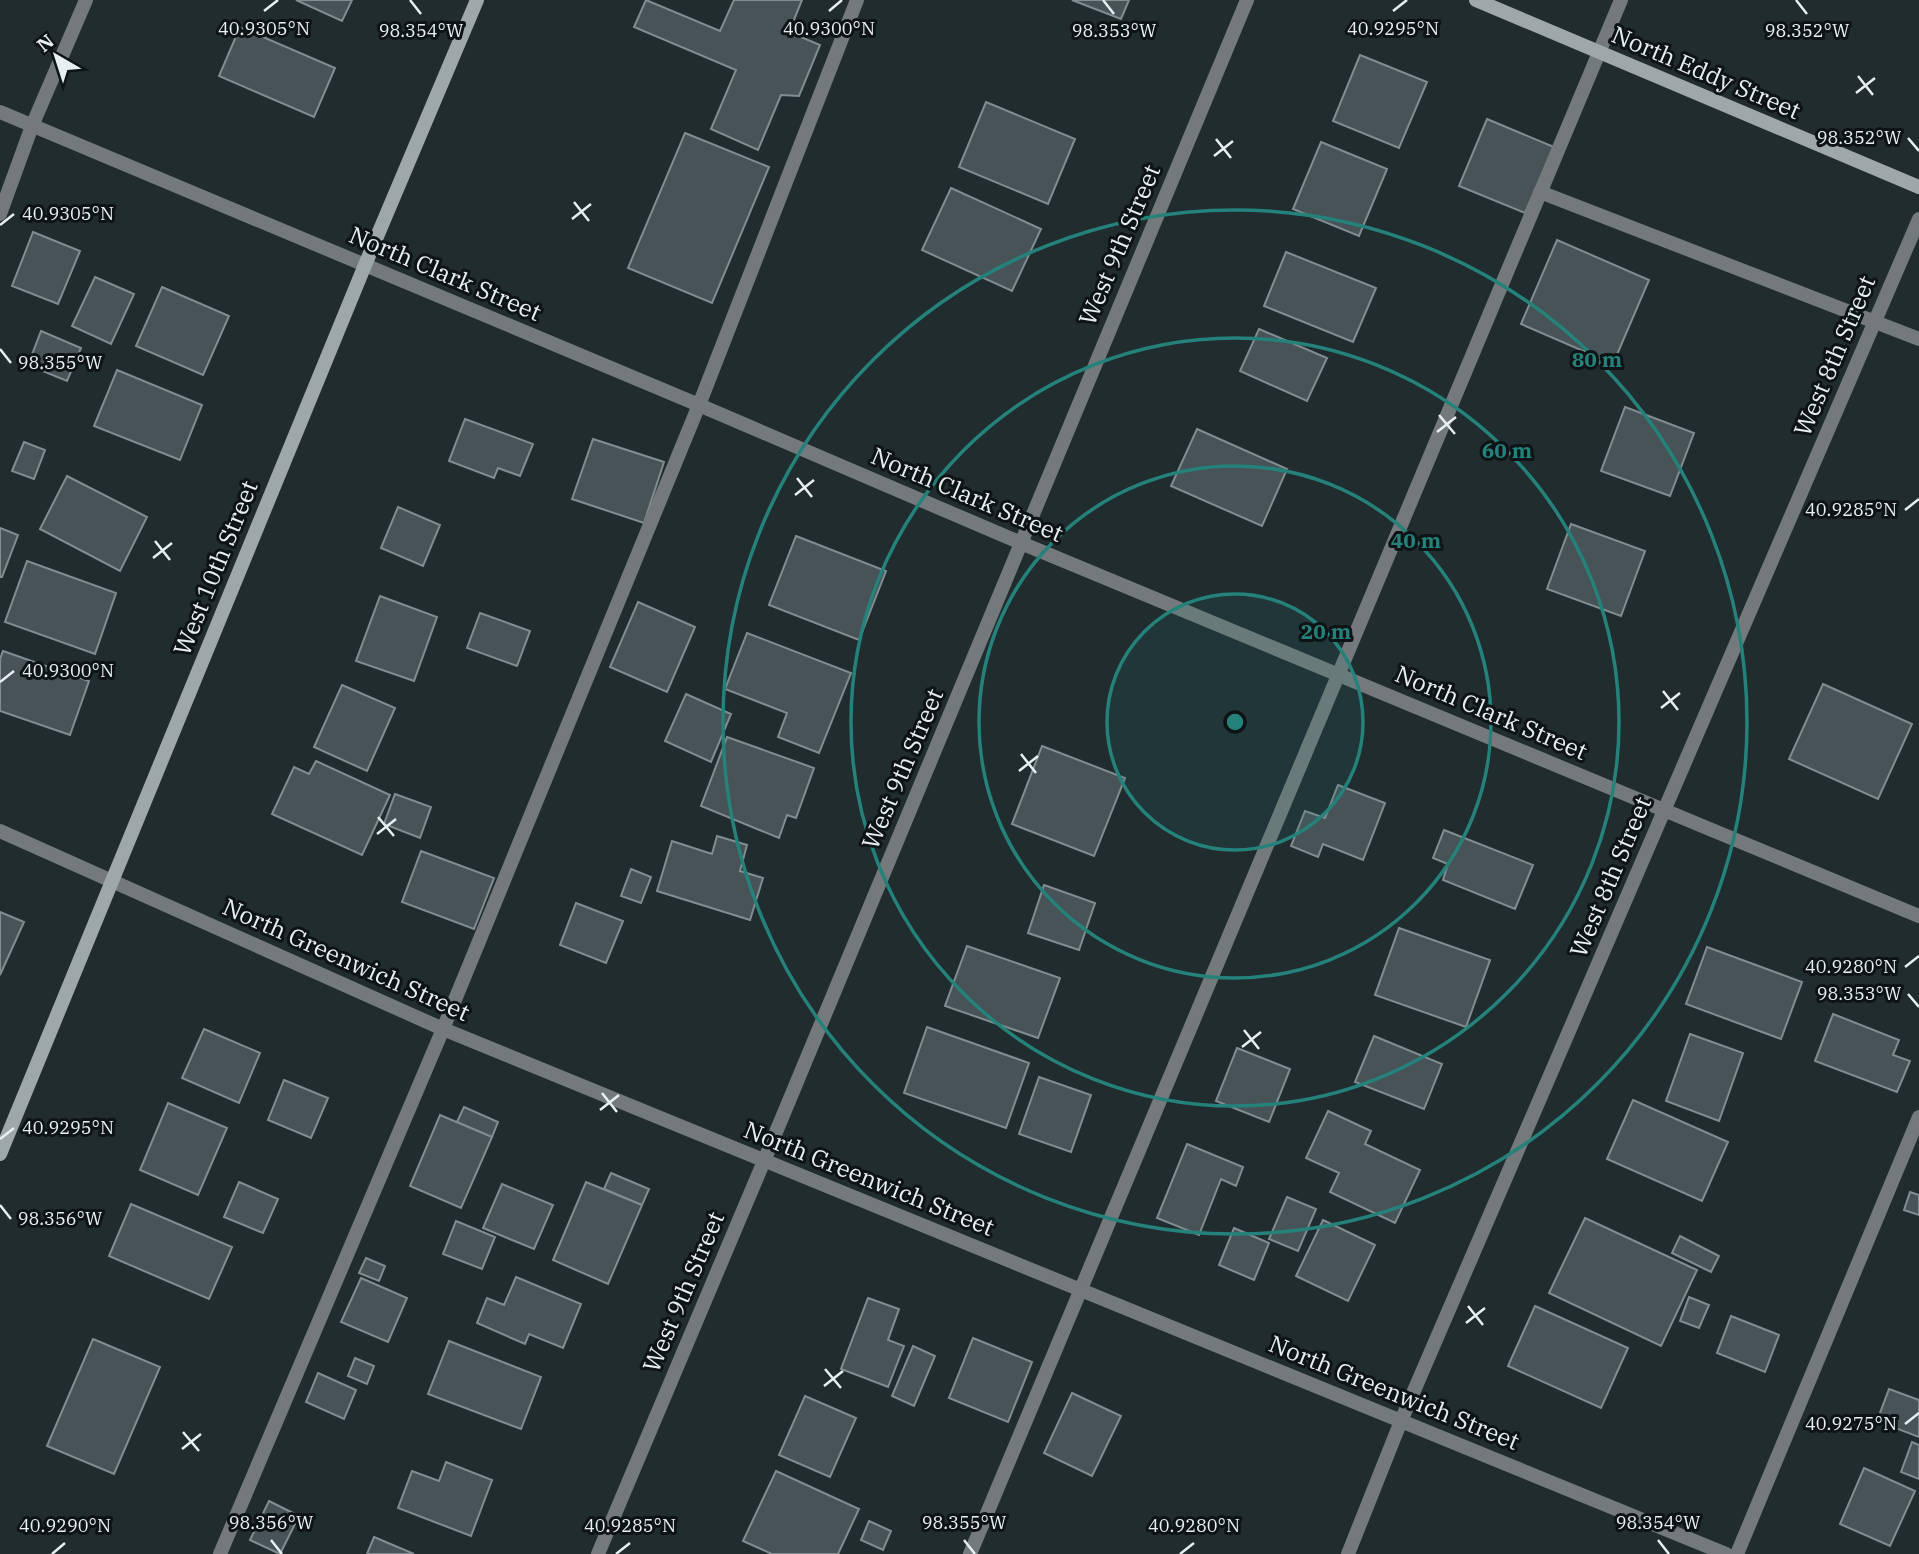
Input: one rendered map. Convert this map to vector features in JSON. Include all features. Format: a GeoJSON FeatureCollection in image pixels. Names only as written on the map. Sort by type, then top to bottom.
{"type":"FeatureCollection","features":[{"type":"Feature","properties":{"kind":"street"},"geometry":{"type":"LineString","coordinates":[[0,214],[32,126],[86,0]]}},
{"type":"Feature","properties":{"kind":"street","name":"West 10th Street"},"geometry":{"type":"LineString","coordinates":[[0,1154],[365,265],[477,0]]}},
{"type":"Feature","properties":{"kind":"street"},"geometry":{"type":"LineString","coordinates":[[219,1554],[443,1029],[699,405],[856,0]]}},
{"type":"Feature","properties":{"kind":"street","name":"West 9th Street"},"geometry":{"type":"LineString","coordinates":[[598,1554],[1247,0]]}},
{"type":"Feature","properties":{"kind":"street","name":"North Eddy Street"},"geometry":{"type":"LineString","coordinates":[[1476,0],[1919,187]]}},
{"type":"Feature","properties":{"kind":"street"},"geometry":{"type":"LineString","coordinates":[[970,1554],[1620,0]]}},
{"type":"Feature","properties":{"kind":"street","name":"North Clark Street"},"geometry":{"type":"LineString","coordinates":[[0,112],[1021,543],[1919,916]]}},
{"type":"Feature","properties":{"kind":"street"},"geometry":{"type":"LineString","coordinates":[[1539,192],[1919,339]]}},
{"type":"Feature","properties":{"kind":"street","name":"West 8th Street"},"geometry":{"type":"LineString","coordinates":[[1348,1554],[1401,1421],[1919,219]]}},
{"type":"Feature","properties":{"kind":"street","name":"North Greenwich Street"},"geometry":{"type":"LineString","coordinates":[[0,831],[443,1029],[1726,1554]]}},
{"type":"Feature","properties":{"kind":"street"},"geometry":{"type":"LineString","coordinates":[[1737,1554],[1919,1118]]}},
{"type":"Feature","properties":{"kind":"building"},"geometry":{"type":"Polygon","coordinates":[[[296,0],[352,0],[342,21],[296,0]]]}},
{"type":"Feature","properties":{"kind":"building"},"geometry":{"type":"Polygon","coordinates":[[[646,0],[720,31],[734,0],[802,0],[789,32],[820,45],[799,96],[781,95],[758,150],[711,129],[736,70],[634,27],[646,0]]]}},
{"type":"Feature","properties":{"kind":"building"},"geometry":{"type":"Polygon","coordinates":[[[1072,0],[1129,0],[1121,19],[1072,0]]]}},
{"type":"Feature","properties":{"kind":"building"},"geometry":{"type":"Polygon","coordinates":[[[240,27],[335,68],[314,117],[219,76],[240,27]]]}},
{"type":"Feature","properties":{"kind":"building"},"geometry":{"type":"Polygon","coordinates":[[[1360,55],[1427,82],[1399,148],[1333,121],[1360,55]]]}},
{"type":"Feature","properties":{"kind":"building"},"geometry":{"type":"Polygon","coordinates":[[[986,102],[1075,139],[1048,204],[959,167],[986,102]]]}},
{"type":"Feature","properties":{"kind":"building"},"geometry":{"type":"Polygon","coordinates":[[[1487,119],[1554,147],[1525,213],[1459,186],[1487,119]]]}},
{"type":"Feature","properties":{"kind":"building"},"geometry":{"type":"Polygon","coordinates":[[[685,133],[769,167],[712,303],[628,268],[685,133]]]}},
{"type":"Feature","properties":{"kind":"building"},"geometry":{"type":"Polygon","coordinates":[[[1321,142],[1387,169],[1359,236],[1293,209],[1321,142]]]}},
{"type":"Feature","properties":{"kind":"building"},"geometry":{"type":"Polygon","coordinates":[[[951,188],[1041,229],[1012,291],[922,250],[951,188]]]}},
{"type":"Feature","properties":{"kind":"building"},"geometry":{"type":"Polygon","coordinates":[[[33,232],[80,251],[58,304],[12,286],[33,232]]]}},
{"type":"Feature","properties":{"kind":"building"},"geometry":{"type":"Polygon","coordinates":[[[1557,240],[1649,280],[1613,364],[1521,324],[1557,240]]]}},
{"type":"Feature","properties":{"kind":"building"},"geometry":{"type":"Polygon","coordinates":[[[1286,252],[1376,288],[1353,342],[1264,306],[1286,252]]]}},
{"type":"Feature","properties":{"kind":"building"},"geometry":{"type":"Polygon","coordinates":[[[95,277],[134,294],[111,344],[72,326],[95,277]]]}},
{"type":"Feature","properties":{"kind":"building"},"geometry":{"type":"Polygon","coordinates":[[[162,287],[229,316],[203,375],[136,346],[162,287]]]}},
{"type":"Feature","properties":{"kind":"building"},"geometry":{"type":"Polygon","coordinates":[[[1259,329],[1327,358],[1307,401],[1240,371],[1259,329]]]}},
{"type":"Feature","properties":{"kind":"building"},"geometry":{"type":"Polygon","coordinates":[[[41,331],[81,348],[67,381],[28,365],[41,331]]]}},
{"type":"Feature","properties":{"kind":"building"},"geometry":{"type":"Polygon","coordinates":[[[117,370],[202,405],[180,460],[94,426],[117,370]]]}},
{"type":"Feature","properties":{"kind":"building"},"geometry":{"type":"Polygon","coordinates":[[[1625,407],[1694,433],[1670,496],[1601,471],[1625,407]]]}},
{"type":"Feature","properties":{"kind":"building"},"geometry":{"type":"Polygon","coordinates":[[[465,419],[533,444],[520,476],[498,468],[494,478],[449,461],[465,419]]]}},
{"type":"Feature","properties":{"kind":"building"},"geometry":{"type":"Polygon","coordinates":[[[1197,429],[1287,469],[1262,526],[1171,486],[1197,429]]]}},
{"type":"Feature","properties":{"kind":"building"},"geometry":{"type":"Polygon","coordinates":[[[593,439],[664,462],[644,523],[572,499],[593,439]]]}},
{"type":"Feature","properties":{"kind":"building"},"geometry":{"type":"Polygon","coordinates":[[[24,442],[45,450],[34,479],[12,471],[24,442]]]}},
{"type":"Feature","properties":{"kind":"building"},"geometry":{"type":"Polygon","coordinates":[[[67,476],[147,517],[120,571],[40,529],[67,476]]]}},
{"type":"Feature","properties":{"kind":"building"},"geometry":{"type":"Polygon","coordinates":[[[398,507],[440,525],[423,566],[381,548],[398,507]]]}},
{"type":"Feature","properties":{"kind":"building"},"geometry":{"type":"Polygon","coordinates":[[[1571,524],[1645,551],[1621,616],[1547,589],[1571,524]]]}},
{"type":"Feature","properties":{"kind":"building"},"geometry":{"type":"Polygon","coordinates":[[[0,528],[18,535],[2,577],[0,577],[0,528]]]}},
{"type":"Feature","properties":{"kind":"building"},"geometry":{"type":"Polygon","coordinates":[[[796,536],[886,571],[859,640],[769,605],[796,536]]]}},
{"type":"Feature","properties":{"kind":"building"},"geometry":{"type":"Polygon","coordinates":[[[27,561],[116,593],[95,654],[5,622],[27,561]]]}},
{"type":"Feature","properties":{"kind":"building"},"geometry":{"type":"Polygon","coordinates":[[[380,596],[437,617],[414,681],[356,661],[380,596]]]}},
{"type":"Feature","properties":{"kind":"building"},"geometry":{"type":"Polygon","coordinates":[[[638,602],[695,627],[667,692],[610,667],[638,602]]]}},
{"type":"Feature","properties":{"kind":"building"},"geometry":{"type":"Polygon","coordinates":[[[480,613],[530,631],[517,666],[467,648],[480,613]]]}},
{"type":"Feature","properties":{"kind":"building"},"geometry":{"type":"Polygon","coordinates":[[[747,633],[851,673],[819,753],[778,737],[787,713],[725,689],[747,633]]]}},
{"type":"Feature","properties":{"kind":"building"},"geometry":{"type":"Polygon","coordinates":[[[3,651],[89,681],[70,735],[0,711],[0,659],[3,651]]]}},
{"type":"Feature","properties":{"kind":"building"},"geometry":{"type":"Polygon","coordinates":[[[1823,684],[1912,724],[1878,799],[1789,759],[1823,684]]]}},
{"type":"Feature","properties":{"kind":"building"},"geometry":{"type":"Polygon","coordinates":[[[342,685],[395,708],[367,771],[314,747],[342,685]]]}},
{"type":"Feature","properties":{"kind":"building"},"geometry":{"type":"Polygon","coordinates":[[[686,694],[731,714],[711,762],[665,741],[686,694]]]}},
{"type":"Feature","properties":{"kind":"building"},"geometry":{"type":"Polygon","coordinates":[[[727,737],[814,768],[796,818],[787,815],[779,838],[701,806],[727,737]]]}},
{"type":"Feature","properties":{"kind":"building"},"geometry":{"type":"Polygon","coordinates":[[[1042,746],[1125,778],[1094,856],[1012,824],[1042,746]]]}},
{"type":"Feature","properties":{"kind":"building"},"geometry":{"type":"Polygon","coordinates":[[[316,761],[390,795],[362,855],[272,814],[294,767],[309,774],[316,761]]]}},
{"type":"Feature","properties":{"kind":"building"},"geometry":{"type":"Polygon","coordinates":[[[1338,785],[1385,803],[1363,860],[1323,844],[1318,857],[1291,846],[1305,811],[1325,818],[1338,785]]]}},
{"type":"Feature","properties":{"kind":"building"},"geometry":{"type":"Polygon","coordinates":[[[395,794],[431,807],[420,838],[384,824],[395,794]]]}},
{"type":"Feature","properties":{"kind":"building"},"geometry":{"type":"Polygon","coordinates":[[[1444,830],[1533,865],[1515,909],[1443,880],[1448,864],[1433,858],[1444,830]]]}},
{"type":"Feature","properties":{"kind":"building"},"geometry":{"type":"Polygon","coordinates":[[[717,836],[747,845],[740,871],[763,878],[750,920],[657,891],[672,841],[712,854],[717,836]]]}},
{"type":"Feature","properties":{"kind":"building"},"geometry":{"type":"Polygon","coordinates":[[[421,851],[494,878],[474,929],[402,902],[421,851]]]}},
{"type":"Feature","properties":{"kind":"building"},"geometry":{"type":"Polygon","coordinates":[[[631,869],[651,877],[641,903],[621,896],[631,869]]]}},
{"type":"Feature","properties":{"kind":"building"},"geometry":{"type":"Polygon","coordinates":[[[1044,885],[1095,903],[1079,950],[1028,933],[1044,885]]]}},
{"type":"Feature","properties":{"kind":"building"},"geometry":{"type":"Polygon","coordinates":[[[576,903],[623,921],[606,963],[560,945],[576,903]]]}},
{"type":"Feature","properties":{"kind":"building"},"geometry":{"type":"Polygon","coordinates":[[[0,912],[24,922],[0,975],[0,912]]]}},
{"type":"Feature","properties":{"kind":"building"},"geometry":{"type":"Polygon","coordinates":[[[1399,928],[1490,960],[1466,1027],[1375,995],[1399,928]]]}},
{"type":"Feature","properties":{"kind":"building"},"geometry":{"type":"Polygon","coordinates":[[[967,946],[1060,978],[1038,1038],[945,1006],[967,946]]]}},
{"type":"Feature","properties":{"kind":"building"},"geometry":{"type":"Polygon","coordinates":[[[1707,947],[1802,982],[1781,1039],[1686,1004],[1707,947]]]}},
{"type":"Feature","properties":{"kind":"building"},"geometry":{"type":"Polygon","coordinates":[[[1833,1014],[1899,1040],[1893,1055],[1910,1061],[1897,1092],[1815,1061],[1833,1014]]]}},
{"type":"Feature","properties":{"kind":"building"},"geometry":{"type":"Polygon","coordinates":[[[927,1027],[1029,1063],[1006,1128],[904,1093],[927,1027]]]}},
{"type":"Feature","properties":{"kind":"building"},"geometry":{"type":"Polygon","coordinates":[[[204,1029],[260,1053],[239,1103],[182,1078],[204,1029]]]}},
{"type":"Feature","properties":{"kind":"building"},"geometry":{"type":"Polygon","coordinates":[[[1690,1034],[1743,1053],[1719,1121],[1666,1101],[1690,1034]]]}},
{"type":"Feature","properties":{"kind":"building"},"geometry":{"type":"Polygon","coordinates":[[[1374,1036],[1442,1064],[1424,1109],[1355,1082],[1374,1036]]]}},
{"type":"Feature","properties":{"kind":"building"},"geometry":{"type":"Polygon","coordinates":[[[1237,1048],[1290,1069],[1269,1122],[1216,1101],[1237,1048]]]}},
{"type":"Feature","properties":{"kind":"building"},"geometry":{"type":"Polygon","coordinates":[[[1039,1077],[1091,1095],[1071,1152],[1019,1134],[1039,1077]]]}},
{"type":"Feature","properties":{"kind":"building"},"geometry":{"type":"Polygon","coordinates":[[[284,1080],[328,1098],[311,1138],[268,1120],[284,1080]]]}},
{"type":"Feature","properties":{"kind":"building"},"geometry":{"type":"Polygon","coordinates":[[[1633,1100],[1728,1142],[1702,1201],[1607,1159],[1633,1100]]]}},
{"type":"Feature","properties":{"kind":"building"},"geometry":{"type":"Polygon","coordinates":[[[168,1103],[227,1128],[198,1195],[140,1170],[168,1103]]]}},
{"type":"Feature","properties":{"kind":"building"},"geometry":{"type":"Polygon","coordinates":[[[464,1107],[498,1122],[492,1137],[457,1122],[464,1107]]]}},
{"type":"Feature","properties":{"kind":"building"},"geometry":{"type":"Polygon","coordinates":[[[1328,1111],[1371,1131],[1365,1144],[1420,1170],[1395,1223],[1330,1192],[1339,1173],[1306,1158],[1328,1111]]]}},
{"type":"Feature","properties":{"kind":"building"},"geometry":{"type":"Polygon","coordinates":[[[440,1115],[492,1137],[461,1208],[410,1186],[440,1115]]]}},
{"type":"Feature","properties":{"kind":"building"},"geometry":{"type":"Polygon","coordinates":[[[1187,1144],[1243,1167],[1236,1186],[1221,1179],[1199,1235],[1157,1218],[1187,1144]]]}},
{"type":"Feature","properties":{"kind":"building"},"geometry":{"type":"Polygon","coordinates":[[[611,1173],[649,1189],[642,1205],[604,1189],[611,1173]]]}},
{"type":"Feature","properties":{"kind":"building"},"geometry":{"type":"Polygon","coordinates":[[[239,1182],[278,1199],[263,1233],[224,1217],[239,1182]]]}},
{"type":"Feature","properties":{"kind":"building"},"geometry":{"type":"Polygon","coordinates":[[[586,1182],[642,1205],[608,1284],[553,1260],[586,1182]]]}},
{"type":"Feature","properties":{"kind":"building"},"geometry":{"type":"Polygon","coordinates":[[[502,1184],[553,1205],[534,1249],[483,1228],[502,1184]]]}},
{"type":"Feature","properties":{"kind":"building"},"geometry":{"type":"Polygon","coordinates":[[[1910,1192],[1919,1195],[1919,1215],[1904,1210],[1910,1192]]]}},
{"type":"Feature","properties":{"kind":"building"},"geometry":{"type":"Polygon","coordinates":[[[1287,1197],[1316,1209],[1298,1251],[1269,1239],[1287,1197]]]}},
{"type":"Feature","properties":{"kind":"building"},"geometry":{"type":"Polygon","coordinates":[[[131,1204],[232,1247],[209,1299],[109,1256],[131,1204]]]}},
{"type":"Feature","properties":{"kind":"building"},"geometry":{"type":"Polygon","coordinates":[[[1585,1218],[1697,1270],[1661,1346],[1549,1293],[1585,1218]]]}},
{"type":"Feature","properties":{"kind":"building"},"geometry":{"type":"Polygon","coordinates":[[[1323,1220],[1375,1245],[1348,1301],[1296,1276],[1323,1220]]]}},
{"type":"Feature","properties":{"kind":"building"},"geometry":{"type":"Polygon","coordinates":[[[456,1221],[495,1237],[482,1269],[443,1254],[456,1221]]]}},
{"type":"Feature","properties":{"kind":"building"},"geometry":{"type":"Polygon","coordinates":[[[1234,1228],[1269,1243],[1254,1280],[1219,1265],[1234,1228]]]}},
{"type":"Feature","properties":{"kind":"building"},"geometry":{"type":"Polygon","coordinates":[[[1680,1236],[1719,1256],[1711,1272],[1672,1253],[1680,1236]]]}},
{"type":"Feature","properties":{"kind":"building"},"geometry":{"type":"Polygon","coordinates":[[[366,1258],[385,1266],[379,1281],[359,1273],[366,1258]]]}},
{"type":"Feature","properties":{"kind":"building"},"geometry":{"type":"Polygon","coordinates":[[[516,1277],[581,1304],[563,1348],[529,1334],[525,1344],[477,1323],[487,1298],[504,1305],[516,1277]]]}},
{"type":"Feature","properties":{"kind":"building"},"geometry":{"type":"Polygon","coordinates":[[[361,1278],[407,1298],[388,1342],[341,1322],[361,1278]]]}},
{"type":"Feature","properties":{"kind":"building"},"geometry":{"type":"Polygon","coordinates":[[[1689,1297],[1709,1305],[1699,1328],[1680,1321],[1689,1297]]]}},
{"type":"Feature","properties":{"kind":"building"},"geometry":{"type":"Polygon","coordinates":[[[868,1298],[899,1309],[888,1340],[904,1346],[888,1387],[841,1369],[868,1298]]]}},
{"type":"Feature","properties":{"kind":"building"},"geometry":{"type":"Polygon","coordinates":[[[1535,1306],[1628,1348],[1601,1408],[1508,1366],[1535,1306]]]}},
{"type":"Feature","properties":{"kind":"building"},"geometry":{"type":"Polygon","coordinates":[[[1731,1316],[1779,1335],[1765,1372],[1717,1353],[1731,1316]]]}},
{"type":"Feature","properties":{"kind":"building"},"geometry":{"type":"Polygon","coordinates":[[[973,1338],[1032,1362],[1008,1422],[949,1398],[973,1338]]]}},
{"type":"Feature","properties":{"kind":"building"},"geometry":{"type":"Polygon","coordinates":[[[93,1339],[160,1367],[114,1474],[47,1446],[93,1339]]]}},
{"type":"Feature","properties":{"kind":"building"},"geometry":{"type":"Polygon","coordinates":[[[449,1341],[541,1377],[521,1429],[428,1394],[449,1341]]]}},
{"type":"Feature","properties":{"kind":"building"},"geometry":{"type":"Polygon","coordinates":[[[913,1346],[935,1356],[914,1406],[892,1396],[913,1346]]]}},
{"type":"Feature","properties":{"kind":"building"},"geometry":{"type":"Polygon","coordinates":[[[355,1358],[374,1366],[367,1384],[348,1376],[355,1358]]]}},
{"type":"Feature","properties":{"kind":"building"},"geometry":{"type":"Polygon","coordinates":[[[318,1373],[356,1390],[344,1419],[306,1402],[318,1373]]]}},
{"type":"Feature","properties":{"kind":"building"},"geometry":{"type":"Polygon","coordinates":[[[1889,1389],[1919,1400],[1919,1437],[1877,1421],[1889,1389]]]}},
{"type":"Feature","properties":{"kind":"building"},"geometry":{"type":"Polygon","coordinates":[[[1072,1393],[1121,1416],[1092,1476],[1044,1453],[1072,1393]]]}},
{"type":"Feature","properties":{"kind":"building"},"geometry":{"type":"Polygon","coordinates":[[[805,1396],[856,1418],[830,1477],[779,1455],[805,1396]]]}},
{"type":"Feature","properties":{"kind":"building"},"geometry":{"type":"Polygon","coordinates":[[[1912,1442],[1919,1445],[1919,1479],[1901,1472],[1912,1442]]]}},
{"type":"Feature","properties":{"kind":"building"},"geometry":{"type":"Polygon","coordinates":[[[446,1462],[492,1480],[471,1536],[398,1508],[412,1471],[439,1481],[446,1462]]]}},
{"type":"Feature","properties":{"kind":"building"},"geometry":{"type":"Polygon","coordinates":[[[1864,1468],[1915,1491],[1890,1546],[1840,1524],[1864,1468]]]}},
{"type":"Feature","properties":{"kind":"building"},"geometry":{"type":"Polygon","coordinates":[[[776,1471],[859,1509],[838,1554],[772,1554],[743,1541],[776,1471]]]}},
{"type":"Feature","properties":{"kind":"building"},"geometry":{"type":"Polygon","coordinates":[[[269,1501],[299,1516],[280,1554],[250,1540],[269,1501]]]}},
{"type":"Feature","properties":{"kind":"building"},"geometry":{"type":"Polygon","coordinates":[[[869,1521],[891,1531],[883,1550],[861,1540],[869,1521]]]}},
{"type":"Feature","properties":{"kind":"building"},"geometry":{"type":"Polygon","coordinates":[[[374,1537],[414,1554],[367,1554],[374,1537]]]}}]}
